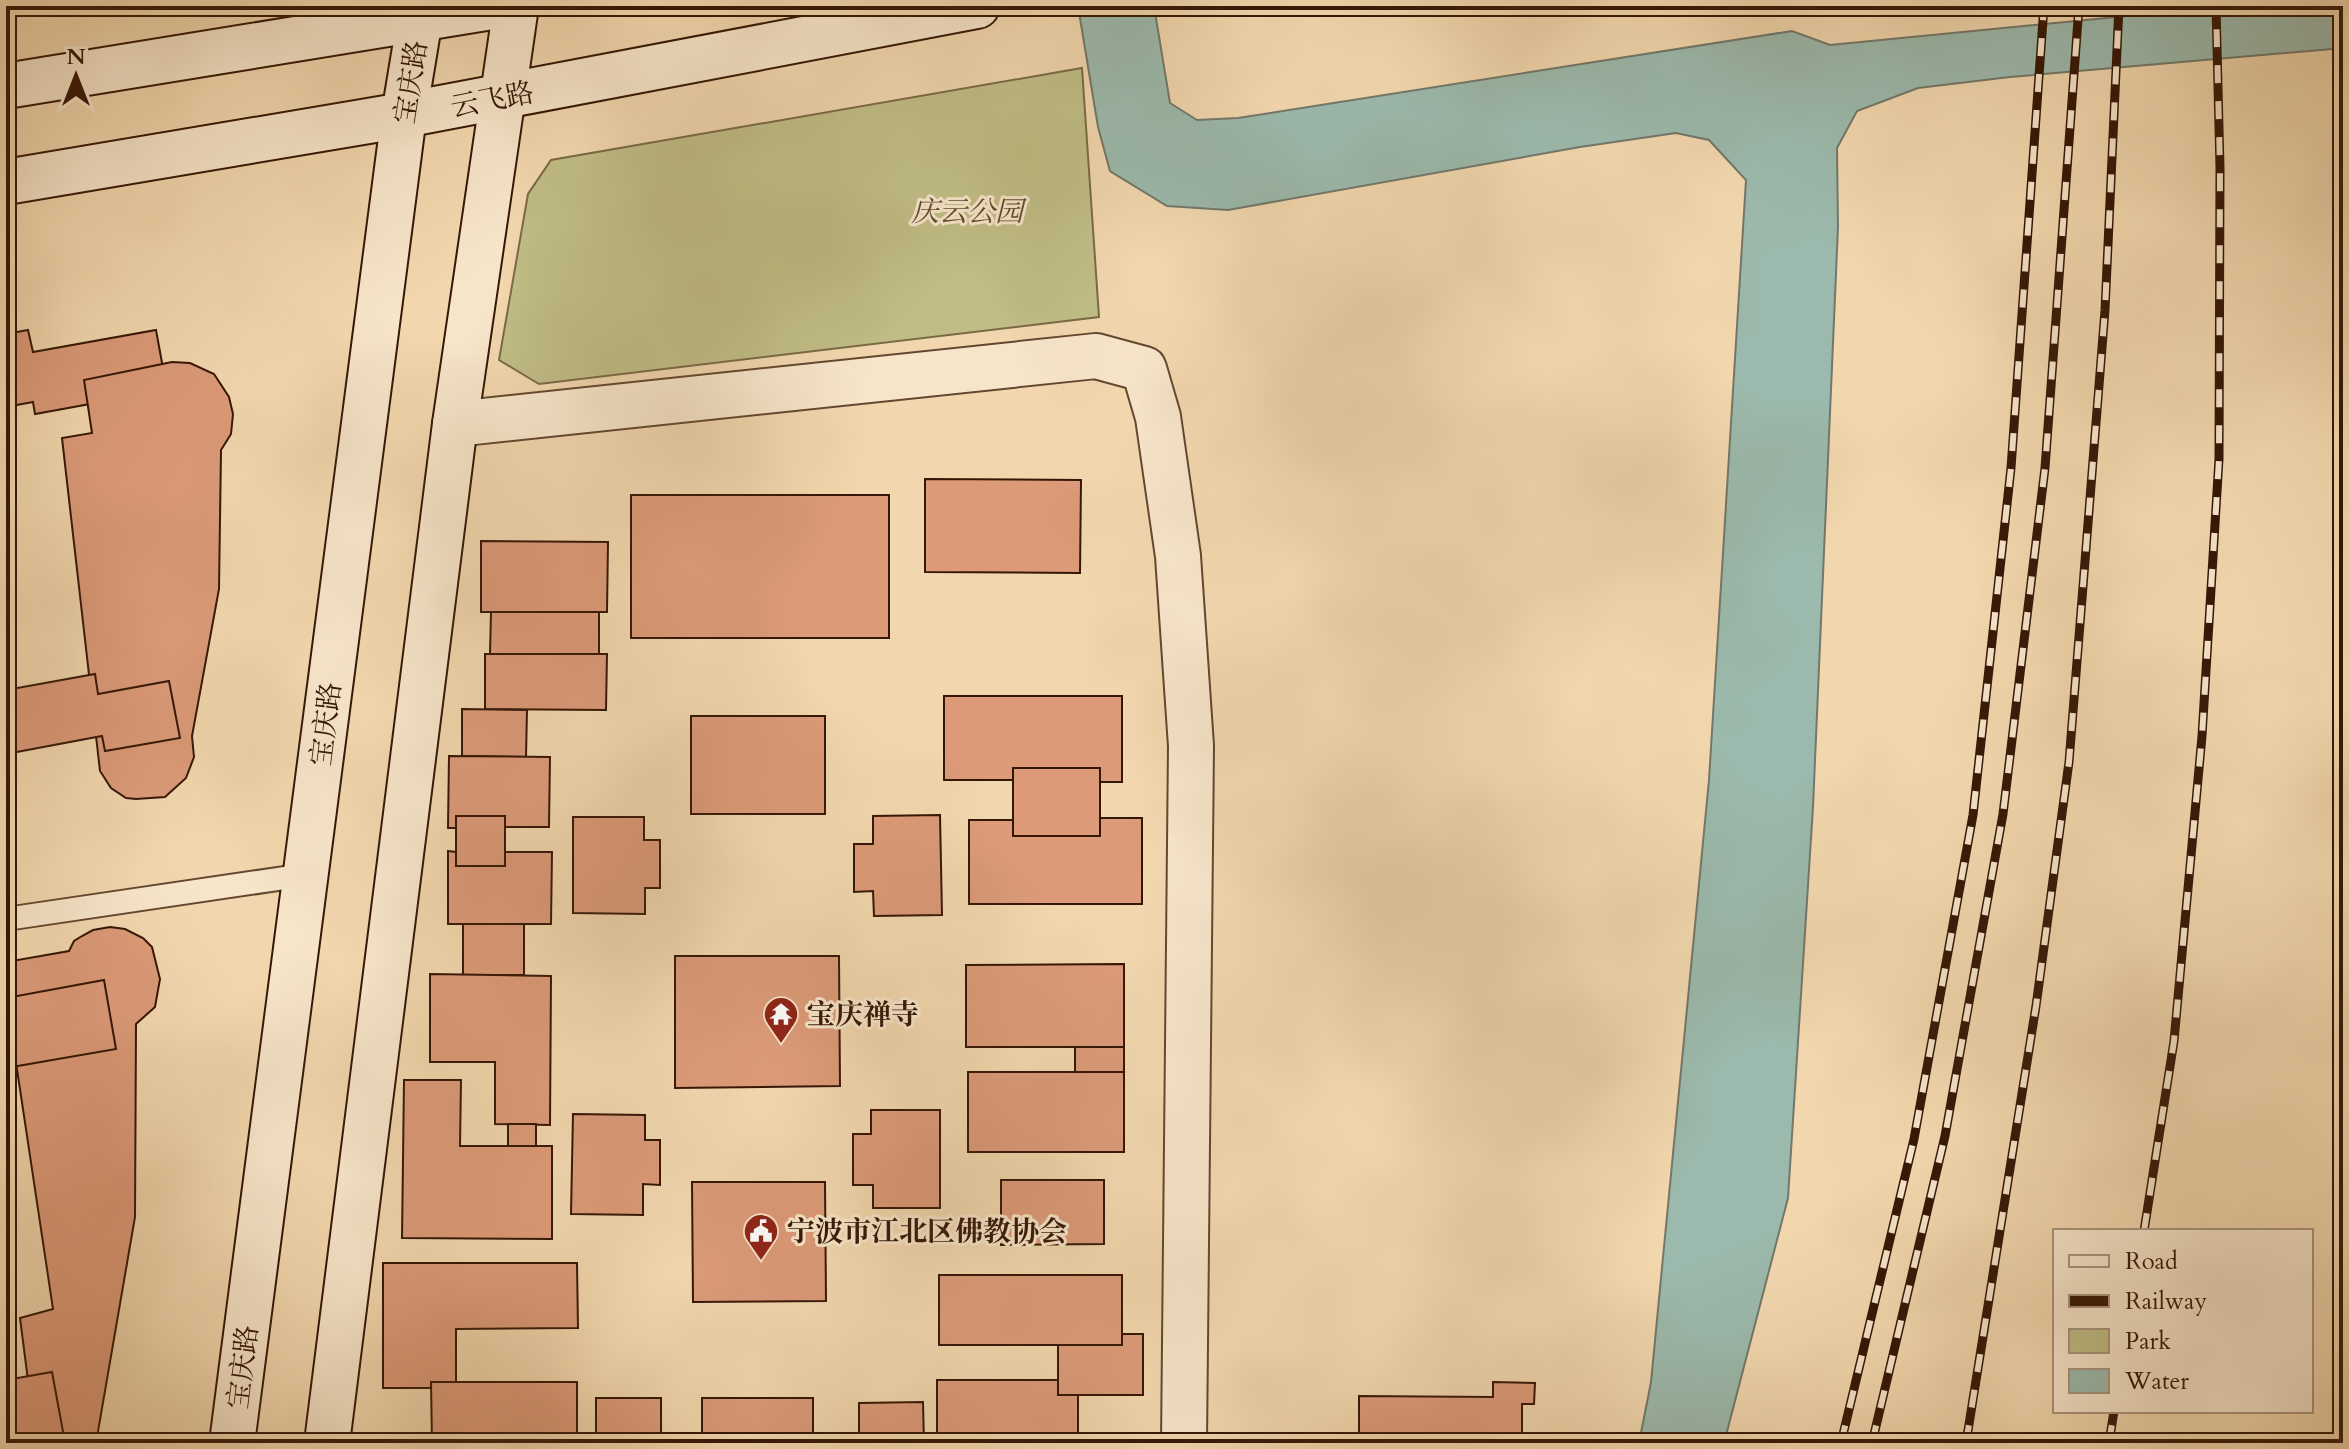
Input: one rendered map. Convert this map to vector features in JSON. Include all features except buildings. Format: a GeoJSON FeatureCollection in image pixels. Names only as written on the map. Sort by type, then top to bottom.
{"type":"FeatureCollection","features":[{"type":"Feature","properties":{"kind":"main road"},"geometry":{"type":"LineString","coordinates":[[6,86],[421,12],[498,6]]}},
{"type":"Feature","properties":{"kind":"main road"},"geometry":{"type":"LineString","coordinates":[[327,1443],[455,424],[516,6]]}},
{"type":"Feature","properties":{"kind":"main road","name":"云飞路"},"geometry":{"type":"LineString","coordinates":[[6,182],[404,115],[977,6]]}},
{"type":"Feature","properties":{"kind":"main road","name":"宝庆路"},"geometry":{"type":"LineString","coordinates":[[232,1443],[404,115],[421,12]]}},
{"type":"Feature","properties":{"kind":"main road"},"geometry":{"type":"LineString","coordinates":[[455,424],[1096,356],[1144,369],[1158,417],[1178,556],[1191,746],[1184,1443]]}},
{"type":"Feature","properties":{"kind":"lane"},"geometry":{"type":"LineString","coordinates":[[6,919],[305,875]]}},
{"type":"Feature","properties":{"kind":"green space","name":"庆云公园"},"geometry":{"type":"Polygon","coordinates":[[[1082,68],[1099,317],[539,384],[499,360],[528,194],[551,160],[1082,68]]]}},
{"type":"Feature","properties":{"kind":"water"},"geometry":{"type":"Polygon","coordinates":[[[1078,6],[1154,6],[1170,103],[1197,120],[1238,118],[1792,31],[1830,45],[2229,6],[2343,6],[2343,48],[1918,88],[1857,111],[1837,148],[1838,227],[1813,807],[1788,1198],[1724,1443],[1639,1443],[1651,1382],[1709,780],[1746,180],[1709,140],[1676,133],[1580,147],[1228,210],[1167,206],[1110,171],[1098,127],[1078,6]]]}},
{"type":"Feature","properties":{"kind":"railway"},"geometry":{"type":"LineString","coordinates":[[1841,1443],[1914,1139],[1973,815],[2011,468],[2044,6]]}},
{"type":"Feature","properties":{"kind":"railway"},"geometry":{"type":"LineString","coordinates":[[1872,1443],[1945,1136],[2003,814],[2045,468],[2079,6]]}},
{"type":"Feature","properties":{"kind":"railway"},"geometry":{"type":"LineString","coordinates":[[1966,1443],[2036,1006],[2069,762],[2105,310],[2119,6]]}},
{"type":"Feature","properties":{"kind":"railway"},"geometry":{"type":"LineString","coordinates":[[2144,1229],[2174,1041],[2202,736],[2219,459],[2220,168],[2216,6]]}},
{"type":"Feature","properties":{"kind":"railway"},"geometry":{"type":"LineString","coordinates":[[2109,1443],[2114,1413]]}},
{"type":"Feature","properties":{"kind":"place","name":"宝庆禅寺"},"geometry":{"type":"Point","coordinates":[781,1045]}},
{"type":"Feature","properties":{"kind":"place","name":"宁波市江北区佛教协会"},"geometry":{"type":"Point","coordinates":[761,1262]}}]}
